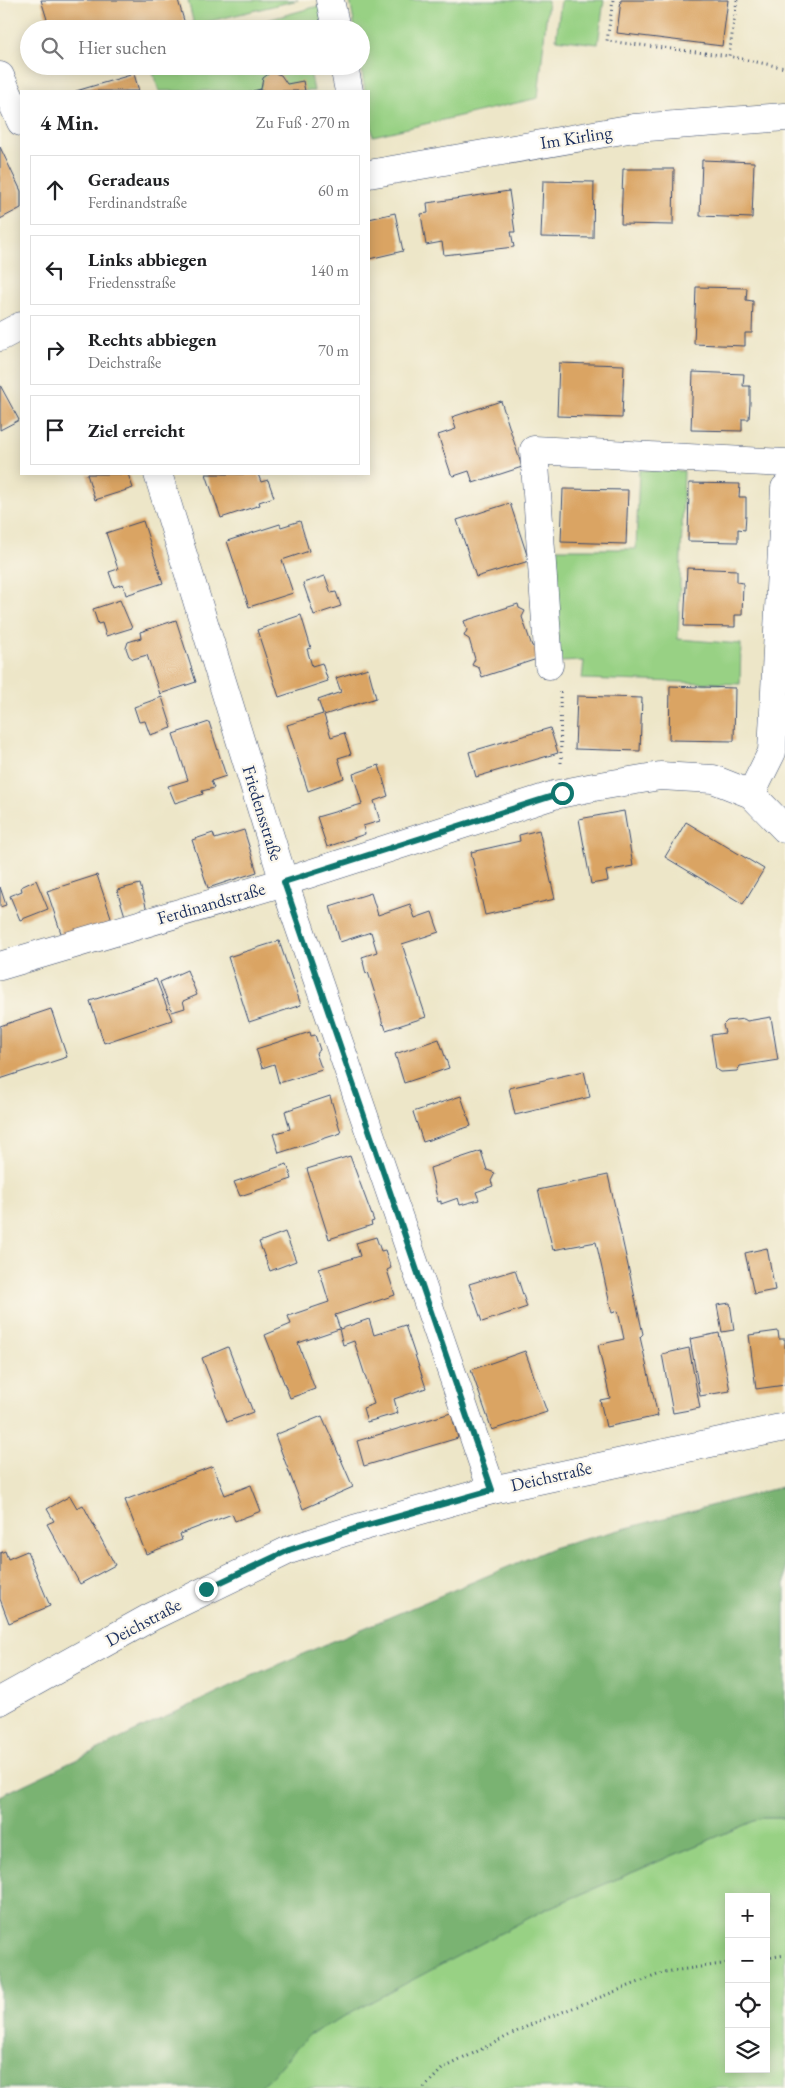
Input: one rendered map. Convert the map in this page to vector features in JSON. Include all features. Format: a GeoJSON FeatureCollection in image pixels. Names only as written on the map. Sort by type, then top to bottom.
{"type":"FeatureCollection","features":[{"type":"Feature","properties":{"kind":"street"},"geometry":{"type":"LineString","coordinates":[[330,0],[334,20]]}},
{"type":"Feature","properties":{"kind":"street"},"geometry":{"type":"LineString","coordinates":[[346,75],[349,90]]}},
{"type":"Feature","properties":{"kind":"street"},"geometry":{"type":"LineString","coordinates":[[0,76],[20,120]]}},
{"type":"Feature","properties":{"kind":"street","name":"Im Kirling"},"geometry":{"type":"LineString","coordinates":[[370,174],[634,128],[785,117]]}},
{"type":"Feature","properties":{"kind":"street"},"geometry":{"type":"LineString","coordinates":[[0,337],[20,327]]}},
{"type":"Feature","properties":{"kind":"street"},"geometry":{"type":"LineString","coordinates":[[549,666],[534,450],[785,463]]}},
{"type":"Feature","properties":{"kind":"street","name":"Friedensstraße"},"geometry":{"type":"LineString","coordinates":[[158,475],[284,882],[492,1490]]}},
{"type":"Feature","properties":{"kind":"street"},"geometry":{"type":"LineString","coordinates":[[751,794],[772,752],[785,488]]}},
{"type":"Feature","properties":{"kind":"street","name":"Ferdinandstraße"},"geometry":{"type":"LineString","coordinates":[[0,966],[284,882],[562,793],[660,776],[713,779],[751,794],[785,829]]}},
{"type":"Feature","properties":{"kind":"street","name":"Deichstraße"},"geometry":{"type":"LineString","coordinates":[[0,1700],[151,1617],[289,1550],[354,1529],[492,1490],[785,1428]]}},
{"type":"Feature","properties":{"kind":"path"},"geometry":{"type":"LineString","coordinates":[[613,0],[607,41],[729,56],[785,68]]}},
{"type":"Feature","properties":{"kind":"path"},"geometry":{"type":"LineString","coordinates":[[729,56],[737,0]]}},
{"type":"Feature","properties":{"kind":"path"},"geometry":{"type":"LineString","coordinates":[[549,666],[560,671],[562,793]]}},
{"type":"Feature","properties":{"kind":"path"},"geometry":{"type":"LineString","coordinates":[[770,1957],[785,1955]]}},
{"type":"Feature","properties":{"kind":"path"},"geometry":{"type":"LineString","coordinates":[[424,2088],[442,2069],[534,2023],[665,1972],[725,1964]]}},
{"type":"Feature","properties":{"kind":"green space"},"geometry":{"type":"Polygon","coordinates":[[[188,0],[298,0],[215,20],[193,20],[188,0]]]}},
{"type":"Feature","properties":{"kind":"green space"},"geometry":{"type":"Polygon","coordinates":[[[350,0],[548,0],[538,98],[373,136],[370,116],[370,90],[365,90],[362,75],[370,75],[370,20],[353,20],[350,0]]]}},
{"type":"Feature","properties":{"kind":"green space"},"geometry":{"type":"Polygon","coordinates":[[[561,0],[604,0],[598,44],[556,39],[561,0]]]}},
{"type":"Feature","properties":{"kind":"green space"},"geometry":{"type":"Polygon","coordinates":[[[329,3],[332,20],[268,20],[329,3]]]}},
{"type":"Feature","properties":{"kind":"green space"},"geometry":{"type":"Polygon","coordinates":[[[154,75],[311,75],[314,90],[159,90],[154,75]]]}},
{"type":"Feature","properties":{"kind":"green space"},"geometry":{"type":"Polygon","coordinates":[[[639,470],[684,471],[678,639],[741,644],[740,684],[582,679],[584,661],[559,662],[553,549],[636,549],[639,470]]]}},
{"type":"Feature","properties":{"kind":"green space"},"geometry":{"type":"Polygon","coordinates":[[[785,1486],[785,1818],[761,1818],[546,1909],[309,2035],[260,2088],[0,2088],[0,1796],[258,1673],[555,1547],[785,1486]]]}},
{"type":"Feature","properties":{"kind":"green space"},"geometry":{"type":"Polygon","coordinates":[[[761,1818],[785,1818],[785,2088],[260,2088],[308,2035],[546,1909],[761,1818]]]}},
{"type":"Feature","properties":{"kind":"building"},"geometry":{"type":"Polygon","coordinates":[[[41,0],[178,0],[184,20],[47,20],[41,0]]]}},
{"type":"Feature","properties":{"kind":"building"},"geometry":{"type":"Polygon","coordinates":[[[621,0],[728,0],[722,46],[617,33],[621,0]]]}},
{"type":"Feature","properties":{"kind":"building"},"geometry":{"type":"Polygon","coordinates":[[[134,75],[139,90],[79,90],[134,75]]]}},
{"type":"Feature","properties":{"kind":"building"},"geometry":{"type":"Polygon","coordinates":[[[267,75],[281,75],[287,84],[303,81],[305,90],[257,90],[261,89],[263,78],[267,75]]]}},
{"type":"Feature","properties":{"kind":"building"},"geometry":{"type":"Polygon","coordinates":[[[0,147],[20,189],[20,209],[0,219],[0,147]]]}},
{"type":"Feature","properties":{"kind":"building"},"geometry":{"type":"Polygon","coordinates":[[[702,160],[754,162],[752,218],[700,216],[702,160]]]}},
{"type":"Feature","properties":{"kind":"building"},"geometry":{"type":"Polygon","coordinates":[[[623,169],[674,169],[673,225],[621,224],[623,169]]]}},
{"type":"Feature","properties":{"kind":"building"},"geometry":{"type":"Polygon","coordinates":[[[543,181],[594,182],[593,238],[541,237],[543,181]]]}},
{"type":"Feature","properties":{"kind":"building"},"geometry":{"type":"Polygon","coordinates":[[[509,191],[515,232],[511,232],[514,247],[444,255],[442,242],[426,245],[421,214],[428,213],[427,203],[509,191]]]}},
{"type":"Feature","properties":{"kind":"building"},"geometry":{"type":"Polygon","coordinates":[[[395,213],[403,251],[370,259],[370,219],[395,213]]]}},
{"type":"Feature","properties":{"kind":"building"},"geometry":{"type":"Polygon","coordinates":[[[696,287],[747,288],[746,300],[753,301],[752,333],[745,333],[745,346],[694,344],[696,287]]]}},
{"type":"Feature","properties":{"kind":"building"},"geometry":{"type":"Polygon","coordinates":[[[559,363],[624,365],[622,418],[557,416],[559,363]]]}},
{"type":"Feature","properties":{"kind":"building"},"geometry":{"type":"Polygon","coordinates":[[[693,372],[744,374],[743,386],[750,386],[750,403],[749,419],[742,419],[742,431],[691,430],[693,372]]]}},
{"type":"Feature","properties":{"kind":"building"},"geometry":{"type":"Polygon","coordinates":[[[0,385],[19,420],[0,430],[0,385]]]}},
{"type":"Feature","properties":{"kind":"building"},"geometry":{"type":"Polygon","coordinates":[[[501,401],[522,467],[473,483],[469,471],[454,476],[451,474],[438,435],[456,429],[452,417],[501,401]]]}},
{"type":"Feature","properties":{"kind":"building"},"geometry":{"type":"Polygon","coordinates":[[[87,475],[128,475],[133,488],[95,500],[87,475]]]}},
{"type":"Feature","properties":{"kind":"building"},"geometry":{"type":"Polygon","coordinates":[[[206,475],[258,475],[261,482],[268,480],[274,497],[259,502],[260,505],[221,518],[206,475]]]}},
{"type":"Feature","properties":{"kind":"building"},"geometry":{"type":"Polygon","coordinates":[[[689,483],[740,484],[739,497],[746,497],[746,514],[745,530],[738,529],[738,542],[688,541],[689,483]]]}},
{"type":"Feature","properties":{"kind":"building"},"geometry":{"type":"Polygon","coordinates":[[[563,489],[628,490],[626,544],[561,542],[563,489]]]}},
{"type":"Feature","properties":{"kind":"building"},"geometry":{"type":"Polygon","coordinates":[[[510,503],[529,561],[476,577],[457,520],[510,503]]]}},
{"type":"Feature","properties":{"kind":"building"},"geometry":{"type":"Polygon","coordinates":[[[143,521],[163,583],[126,595],[123,584],[114,587],[109,572],[118,569],[106,533],[143,521]]]}},
{"type":"Feature","properties":{"kind":"building"},"geometry":{"type":"Polygon","coordinates":[[[300,521],[309,551],[282,560],[293,593],[249,607],[227,541],[280,524],[281,527],[300,521]]]}},
{"type":"Feature","properties":{"kind":"building"},"geometry":{"type":"Polygon","coordinates":[[[687,568],[737,570],[737,582],[743,583],[742,615],[735,615],[735,627],[684,626],[687,568]]]}},
{"type":"Feature","properties":{"kind":"building"},"geometry":{"type":"Polygon","coordinates":[[[325,576],[331,593],[336,592],[341,606],[314,615],[303,583],[325,576]]]}},
{"type":"Feature","properties":{"kind":"building"},"geometry":{"type":"Polygon","coordinates":[[[120,600],[132,628],[106,636],[102,623],[98,624],[93,609],[120,600]]]}},
{"type":"Feature","properties":{"kind":"building"},"geometry":{"type":"Polygon","coordinates":[[[518,604],[519,608],[525,611],[522,617],[532,646],[538,649],[537,659],[482,677],[479,668],[472,665],[475,659],[469,639],[464,636],[467,630],[464,621],[518,604]]]}},
{"type":"Feature","properties":{"kind":"building"},"geometry":{"type":"Polygon","coordinates":[[[301,615],[311,648],[307,649],[312,666],[322,663],[328,681],[279,697],[257,630],[301,615]]]}},
{"type":"Feature","properties":{"kind":"building"},"geometry":{"type":"Polygon","coordinates":[[[176,620],[196,682],[160,694],[147,655],[133,659],[129,656],[126,648],[128,642],[141,638],[140,632],[176,620]]]}},
{"type":"Feature","properties":{"kind":"building"},"geometry":{"type":"Polygon","coordinates":[[[368,668],[376,698],[324,715],[331,737],[344,733],[351,754],[338,758],[344,778],[308,791],[287,725],[323,714],[318,700],[341,692],[336,678],[368,668]]]}},
{"type":"Feature","properties":{"kind":"building"},"geometry":{"type":"Polygon","coordinates":[[[670,686],[735,688],[734,741],[669,740],[670,686]]]}},
{"type":"Feature","properties":{"kind":"building"},"geometry":{"type":"Polygon","coordinates":[[[577,696],[642,698],[640,751],[575,749],[577,696]]]}},
{"type":"Feature","properties":{"kind":"building"},"geometry":{"type":"Polygon","coordinates":[[[162,697],[172,728],[150,735],[145,721],[139,722],[134,707],[162,697]]]}},
{"type":"Feature","properties":{"kind":"building"},"geometry":{"type":"Polygon","coordinates":[[[209,722],[226,776],[211,781],[214,788],[202,791],[203,794],[175,803],[168,786],[188,780],[173,734],[209,722]]]}},
{"type":"Feature","properties":{"kind":"building"},"geometry":{"type":"Polygon","coordinates":[[[550,728],[558,753],[476,777],[469,752],[550,728]]]}},
{"type":"Feature","properties":{"kind":"building"},"geometry":{"type":"Polygon","coordinates":[[[379,765],[388,796],[374,801],[380,821],[363,826],[365,834],[327,847],[317,817],[362,804],[353,774],[379,765]]]}},
{"type":"Feature","properties":{"kind":"building"},"geometry":{"type":"Polygon","coordinates":[[[624,811],[633,866],[606,871],[608,881],[591,884],[579,819],[624,811]]]}},
{"type":"Feature","properties":{"kind":"building"},"geometry":{"type":"Polygon","coordinates":[[[686,822],[764,869],[743,904],[665,857],[686,822]]]}},
{"type":"Feature","properties":{"kind":"building"},"geometry":{"type":"Polygon","coordinates":[[[244,830],[257,872],[208,888],[192,840],[213,833],[215,839],[244,830]]]}},
{"type":"Feature","properties":{"kind":"building"},"geometry":{"type":"Polygon","coordinates":[[[539,830],[555,899],[485,915],[471,852],[520,841],[519,835],[539,830]]]}},
{"type":"Feature","properties":{"kind":"building"},"geometry":{"type":"Polygon","coordinates":[[[97,875],[113,923],[63,939],[47,891],[97,875]]]}},
{"type":"Feature","properties":{"kind":"building"},"geometry":{"type":"Polygon","coordinates":[[[36,880],[48,909],[20,920],[10,896],[22,891],[21,887],[36,880]]]}},
{"type":"Feature","properties":{"kind":"building"},"geometry":{"type":"Polygon","coordinates":[[[140,884],[147,910],[125,916],[117,890],[140,884]]]}},
{"type":"Feature","properties":{"kind":"building"},"geometry":{"type":"Polygon","coordinates":[[[0,887],[6,905],[0,907],[0,887]]]}},
{"type":"Feature","properties":{"kind":"building"},"geometry":{"type":"Polygon","coordinates":[[[371,893],[378,915],[410,904],[415,918],[432,912],[439,932],[402,944],[426,1017],[386,1030],[368,972],[366,974],[362,957],[377,952],[371,932],[340,942],[330,906],[371,893]]]}},
{"type":"Feature","properties":{"kind":"building"},"geometry":{"type":"Polygon","coordinates":[[[279,941],[301,1005],[249,1022],[228,957],[279,941]]]}},
{"type":"Feature","properties":{"kind":"building"},"geometry":{"type":"Polygon","coordinates":[[[187,970],[197,995],[183,1001],[185,1008],[172,1012],[160,982],[187,970]]]}},
{"type":"Feature","properties":{"kind":"building"},"geometry":{"type":"Polygon","coordinates":[[[156,979],[172,1020],[104,1043],[90,1001],[156,979]]]}},
{"type":"Feature","properties":{"kind":"building"},"geometry":{"type":"Polygon","coordinates":[[[51,1009],[67,1057],[0,1079],[0,1026],[51,1009]]]}},
{"type":"Feature","properties":{"kind":"building"},"geometry":{"type":"Polygon","coordinates":[[[771,1017],[778,1060],[740,1066],[737,1071],[721,1072],[716,1069],[711,1035],[725,1033],[723,1025],[727,1021],[744,1019],[747,1021],[771,1017]]]}},
{"type":"Feature","properties":{"kind":"building"},"geometry":{"type":"Polygon","coordinates":[[[310,1032],[311,1036],[315,1035],[320,1050],[316,1053],[322,1070],[279,1083],[274,1064],[262,1068],[256,1049],[310,1032]]]}},
{"type":"Feature","properties":{"kind":"building"},"geometry":{"type":"Polygon","coordinates":[[[439,1039],[449,1068],[404,1083],[395,1054],[439,1039]]]}},
{"type":"Feature","properties":{"kind":"building"},"geometry":{"type":"Polygon","coordinates":[[[584,1071],[590,1097],[515,1115],[509,1088],[584,1071]]]}},
{"type":"Feature","properties":{"kind":"building"},"geometry":{"type":"Polygon","coordinates":[[[330,1096],[341,1133],[279,1153],[273,1134],[290,1129],[285,1111],[330,1096]]]}},
{"type":"Feature","properties":{"kind":"building"},"geometry":{"type":"Polygon","coordinates":[[[461,1096],[471,1126],[423,1142],[413,1112],[461,1096]]]}},
{"type":"Feature","properties":{"kind":"building"},"geometry":{"type":"Polygon","coordinates":[[[481,1151],[487,1170],[495,1173],[491,1181],[493,1186],[476,1192],[479,1200],[460,1205],[458,1198],[441,1204],[441,1201],[438,1202],[430,1168],[481,1151]]]}},
{"type":"Feature","properties":{"kind":"building"},"geometry":{"type":"Polygon","coordinates":[[[350,1156],[374,1221],[371,1222],[372,1225],[329,1239],[307,1169],[350,1156]]]}},
{"type":"Feature","properties":{"kind":"building"},"geometry":{"type":"Polygon","coordinates":[[[287,1164],[292,1179],[240,1196],[234,1182],[287,1164]]]}},
{"type":"Feature","properties":{"kind":"building"},"geometry":{"type":"Polygon","coordinates":[[[608,1175],[643,1334],[640,1337],[658,1416],[606,1427],[600,1400],[610,1398],[598,1345],[624,1339],[618,1311],[612,1313],[596,1242],[553,1250],[538,1190],[608,1175]]]}},
{"type":"Feature","properties":{"kind":"building"},"geometry":{"type":"Polygon","coordinates":[[[285,1232],[296,1261],[270,1271],[259,1242],[285,1232]]]}},
{"type":"Feature","properties":{"kind":"building"},"geometry":{"type":"Polygon","coordinates":[[[376,1237],[381,1251],[385,1250],[391,1268],[387,1270],[395,1295],[335,1315],[340,1329],[369,1319],[374,1335],[405,1325],[426,1388],[394,1399],[398,1413],[367,1422],[363,1408],[374,1404],[354,1341],[343,1345],[339,1329],[298,1343],[315,1389],[290,1398],[265,1335],[291,1324],[288,1316],[329,1302],[319,1269],[360,1256],[356,1243],[376,1237]]]}},
{"type":"Feature","properties":{"kind":"building"},"geometry":{"type":"Polygon","coordinates":[[[767,1248],[775,1290],[754,1294],[745,1253],[767,1248]]]}},
{"type":"Feature","properties":{"kind":"building"},"geometry":{"type":"Polygon","coordinates":[[[515,1270],[527,1307],[482,1322],[469,1284],[515,1270]]]}},
{"type":"Feature","properties":{"kind":"building"},"geometry":{"type":"Polygon","coordinates":[[[730,1303],[734,1330],[722,1332],[717,1305],[730,1303]]]}},
{"type":"Feature","properties":{"kind":"building"},"geometry":{"type":"Polygon","coordinates":[[[778,1331],[779,1339],[785,1339],[785,1385],[756,1389],[749,1335],[778,1331]]]}},
{"type":"Feature","properties":{"kind":"building"},"geometry":{"type":"Polygon","coordinates":[[[719,1333],[730,1391],[700,1396],[690,1339],[719,1333]]]}},
{"type":"Feature","properties":{"kind":"building"},"geometry":{"type":"Polygon","coordinates":[[[228,1347],[253,1412],[227,1422],[202,1358],[228,1347]]]}},
{"type":"Feature","properties":{"kind":"building"},"geometry":{"type":"Polygon","coordinates":[[[689,1348],[700,1408],[673,1413],[662,1354],[689,1348]]]}},
{"type":"Feature","properties":{"kind":"building"},"geometry":{"type":"Polygon","coordinates":[[[525,1351],[547,1412],[492,1430],[471,1370],[525,1351]]]}},
{"type":"Feature","properties":{"kind":"building"},"geometry":{"type":"Polygon","coordinates":[[[451,1413],[458,1438],[364,1466],[357,1441],[451,1413]]]}},
{"type":"Feature","properties":{"kind":"building"},"geometry":{"type":"Polygon","coordinates":[[[322,1416],[353,1487],[303,1509],[275,1435],[322,1416]]]}},
{"type":"Feature","properties":{"kind":"building"},"geometry":{"type":"Polygon","coordinates":[[[213,1466],[225,1495],[251,1485],[261,1511],[235,1521],[232,1514],[180,1534],[182,1540],[146,1554],[125,1500],[213,1466]]]}},
{"type":"Feature","properties":{"kind":"building"},"geometry":{"type":"Polygon","coordinates":[[[70,1496],[77,1508],[83,1505],[115,1565],[80,1584],[47,1524],[54,1521],[47,1509],[70,1496]]]}},
{"type":"Feature","properties":{"kind":"building"},"geometry":{"type":"Polygon","coordinates":[[[5,1551],[8,1559],[27,1551],[50,1606],[9,1623],[0,1599],[0,1553],[5,1551]]]}},
{"type":"Feature","properties":{"kind":"route"},"geometry":{"type":"LineString","coordinates":[[206,1589],[289,1550],[354,1529],[492,1490],[284,882],[562,793]]}}]}
